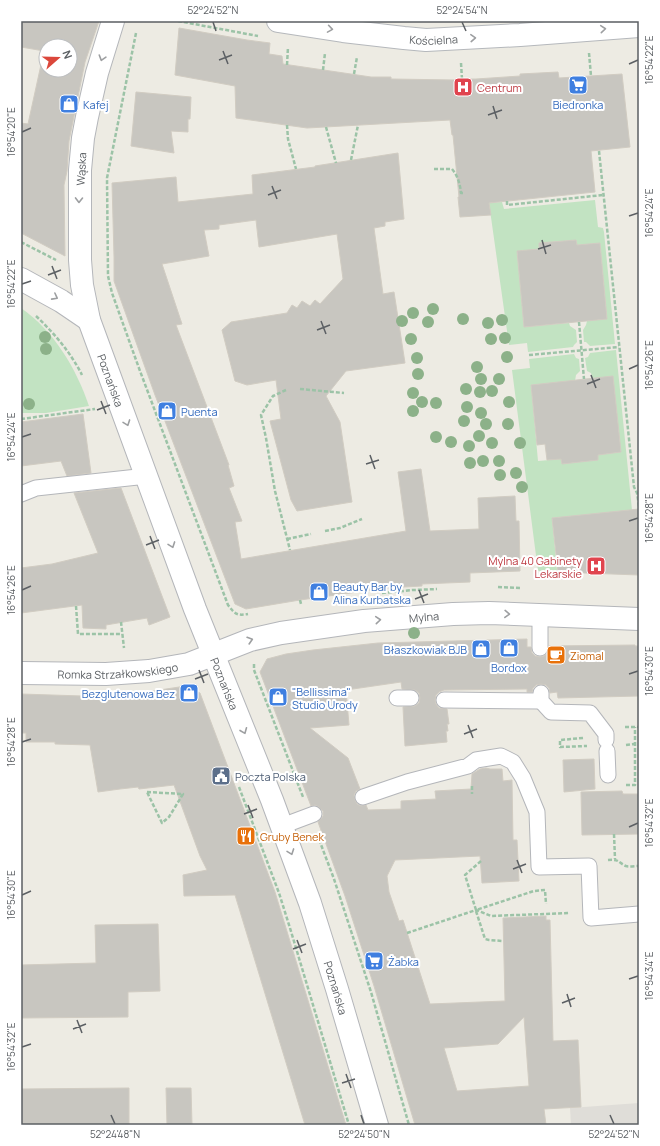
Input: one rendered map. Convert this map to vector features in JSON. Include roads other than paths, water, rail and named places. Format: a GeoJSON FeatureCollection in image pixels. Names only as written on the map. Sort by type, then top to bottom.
{"type":"FeatureCollection","features":[{"type":"Feature","properties":{"kind":"street","name":"Wąska"},"geometry":{"type":"LineString","coordinates":[[89,320],[82,285],[80,260],[80,170],[83,138],[97,73],[114,21]]}},
{"type":"Feature","properties":{"kind":"street","name":"Kościelna"},"geometry":{"type":"LineString","coordinates":[[278,21],[350,32],[426,40],[639,26]]}},
{"type":"Feature","properties":{"kind":"street"},"geometry":{"type":"LineString","coordinates":[[21,278],[61,301],[89,320]]}},
{"type":"Feature","properties":{"kind":"street","name":"Poznańska"},"geometry":{"type":"LineString","coordinates":[[89,320],[195,609],[282,826],[310,903],[338,989],[377,1125]]}},
{"type":"Feature","properties":{"kind":"street","name":"Mylna"},"geometry":{"type":"LineString","coordinates":[[213,654],[250,640],[281,633],[364,621],[453,614],[490,613],[639,619]]}},
{"type":"Feature","properties":{"kind":"street","name":"Romka Strzałkowskiego"},"geometry":{"type":"LineString","coordinates":[[21,673],[106,674],[149,671],[189,664],[213,654]]}},
{"type":"Feature","properties":{"kind":"lane"},"geometry":{"type":"LineString","coordinates":[[21,494],[36,488],[147,476]]}},
{"type":"Feature","properties":{"kind":"lane"},"geometry":{"type":"LineString","coordinates":[[540,615],[540,648]]}},
{"type":"Feature","properties":{"kind":"lane"},"geometry":{"type":"LineString","coordinates":[[444,700],[541,697],[551,712],[590,713],[606,734],[608,775]]}},
{"type":"Feature","properties":{"kind":"lane"},"geometry":{"type":"LineString","coordinates":[[363,797],[407,782],[468,766],[476,760],[501,756],[513,762],[517,767],[524,778],[537,812],[539,867],[589,866],[591,918],[639,914]]}},
{"type":"Feature","properties":{"kind":"lane"},"geometry":{"type":"LineString","coordinates":[[282,826],[312,815]]}},
{"type":"Feature","properties":{"kind":"place","name":"Biedronka"},"geometry":{"type":"Point","coordinates":[578,85]}},
{"type":"Feature","properties":{"kind":"place","name":"Centrum"},"geometry":{"type":"Point","coordinates":[463,87]}},
{"type":"Feature","properties":{"kind":"place","name":"Kafej"},"geometry":{"type":"Point","coordinates":[69,104]}},
{"type":"Feature","properties":{"kind":"place","name":"Puenta"},"geometry":{"type":"Point","coordinates":[167,411]}},
{"type":"Feature","properties":{"kind":"place","name":"Mylna 40 Gabinety Lekarskie"},"geometry":{"type":"Point","coordinates":[596,566]}},
{"type":"Feature","properties":{"kind":"place","name":"Beauty Bar by Alina Kurbatska"},"geometry":{"type":"Point","coordinates":[319,592]}},
{"type":"Feature","properties":{"kind":"place","name":"Bordox"},"geometry":{"type":"Point","coordinates":[509,648]}},
{"type":"Feature","properties":{"kind":"place","name":"Błaszkowiak BJB"},"geometry":{"type":"Point","coordinates":[481,649]}},
{"type":"Feature","properties":{"kind":"place","name":"Ziomal"},"geometry":{"type":"Point","coordinates":[556,655]}},
{"type":"Feature","properties":{"kind":"place","name":"Bezglutenowa Bez"},"geometry":{"type":"Point","coordinates":[189,693]}},
{"type":"Feature","properties":{"kind":"place","name":"\"Bellissima\" Studio Urody"},"geometry":{"type":"Point","coordinates":[278,697]}},
{"type":"Feature","properties":{"kind":"place","name":"Poczta Polska"},"geometry":{"type":"Point","coordinates":[221,776]}},
{"type":"Feature","properties":{"kind":"place","name":"Gruby Benek"},"geometry":{"type":"Point","coordinates":[246,836]}},
{"type":"Feature","properties":{"kind":"place","name":"Żabka"},"geometry":{"type":"Point","coordinates":[374,961]}}]}
